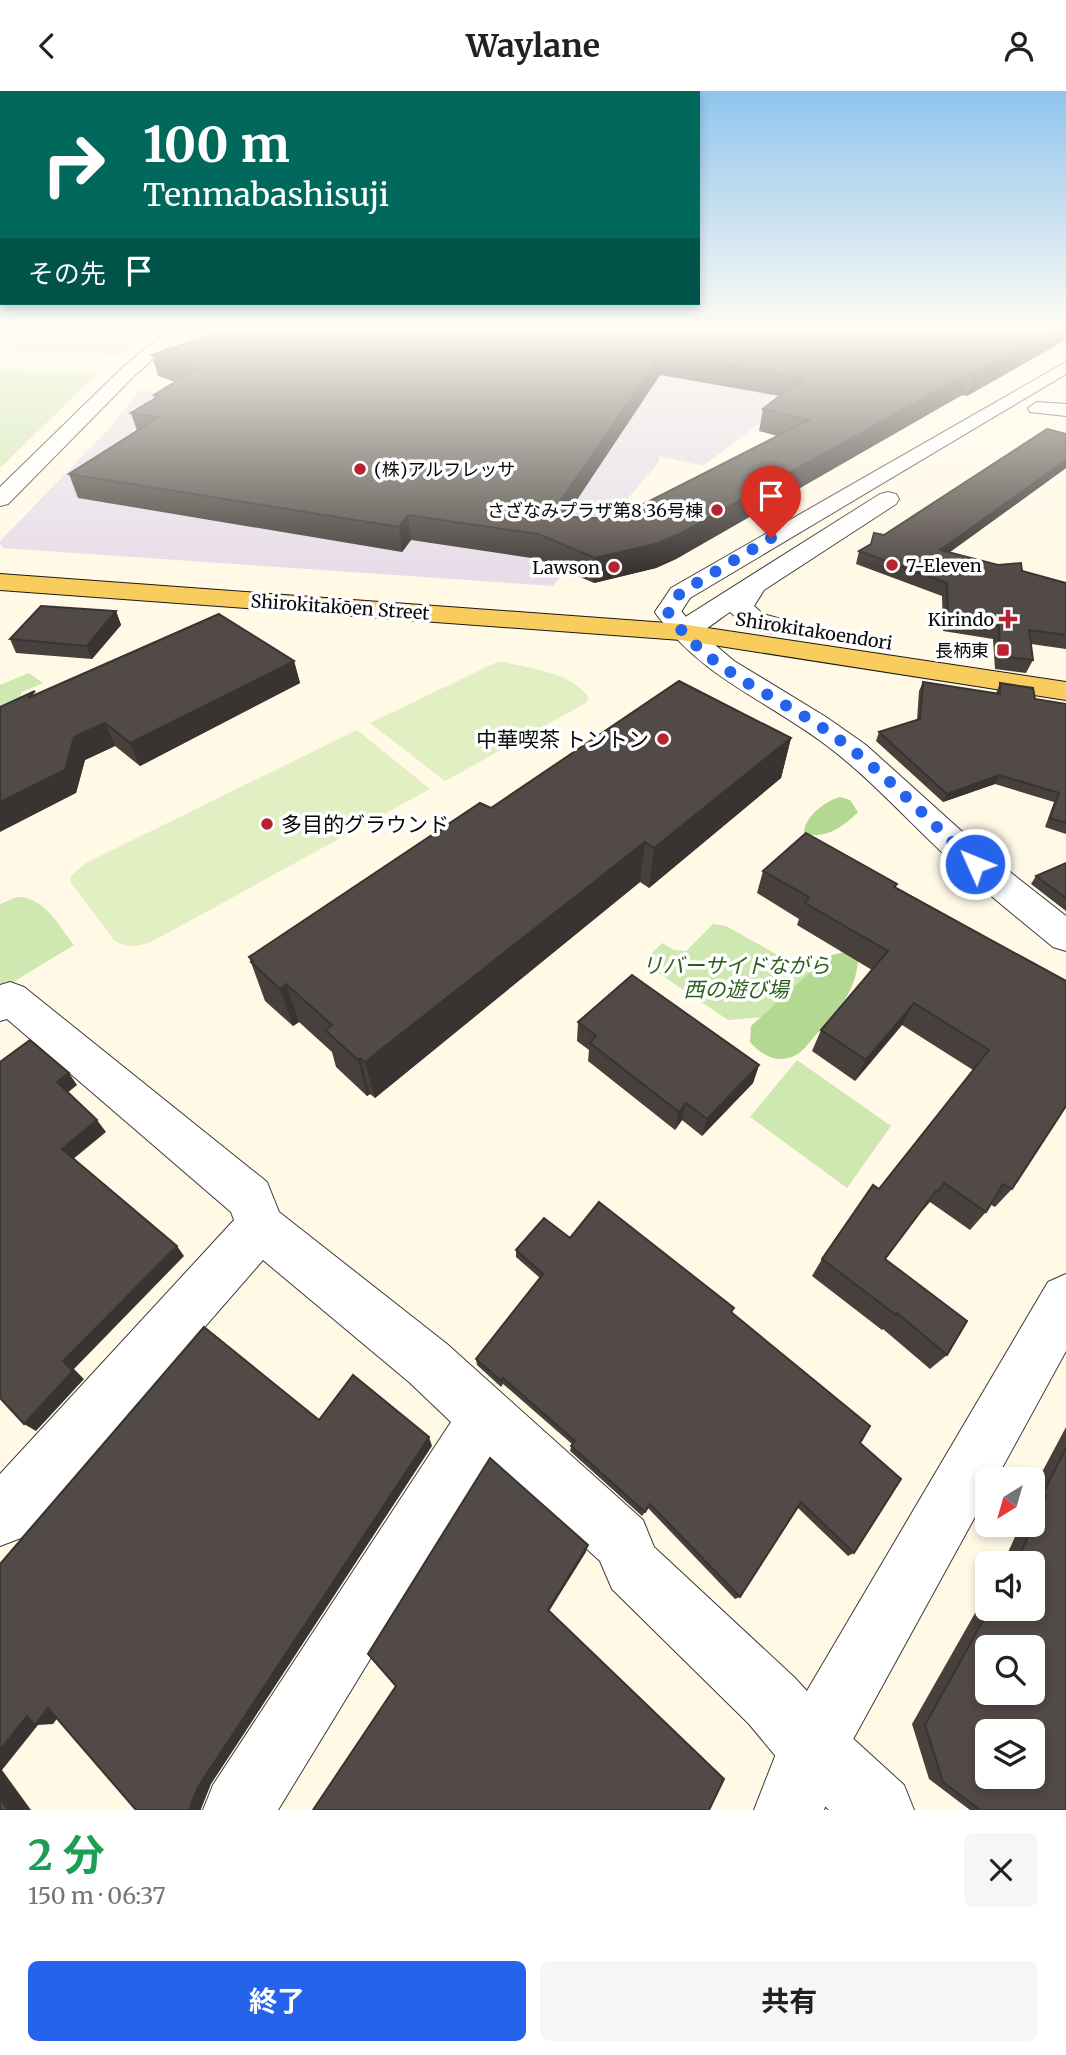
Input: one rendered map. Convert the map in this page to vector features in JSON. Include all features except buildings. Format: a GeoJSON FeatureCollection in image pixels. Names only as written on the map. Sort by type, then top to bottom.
{"type":"FeatureCollection","features":[{"type":"Feature","properties":{"kind":"main road","name":"Shirokitakōen Street"},"geometry":{"type":"LineString","coordinates":[[0,565],[685,620]]}},
{"type":"Feature","properties":{"kind":"main road","name":"Shirokitakōen Street"},"geometry":{"type":"LineString","coordinates":[[0,582],[685,620]]}},
{"type":"Feature","properties":{"kind":"main road","name":"Shirokitakoendori"},"geometry":{"type":"LineString","coordinates":[[685,620],[776,626],[1066,669]]}},
{"type":"Feature","properties":{"kind":"main road","name":"Shirokitakoendori"},"geometry":{"type":"LineString","coordinates":[[685,620],[1066,691]]}},
{"type":"Feature","properties":{"kind":"street"},"geometry":{"type":"LineString","coordinates":[[0,499],[91,408]]}},
{"type":"Feature","properties":{"kind":"street"},"geometry":{"type":"LineString","coordinates":[[996,408],[680,593],[685,620],[709,658],[836,738],[882,776],[975,864],[1066,937]]}},
{"type":"Feature","properties":{"kind":"street"},"geometry":{"type":"LineString","coordinates":[[993,435],[1037,408]]}},
{"type":"Feature","properties":{"kind":"street"},"geometry":{"type":"LineString","coordinates":[[1040,408],[1066,410]]}},
{"type":"Feature","properties":{"kind":"street"},"geometry":{"type":"LineString","coordinates":[[685,620],[753,587],[901,491]]}},
{"type":"Feature","properties":{"kind":"street"},"geometry":{"type":"LineString","coordinates":[[753,587],[740,607],[754,620],[776,626]]}},
{"type":"Feature","properties":{"kind":"street"},"geometry":{"type":"LineString","coordinates":[[0,1005],[9,998],[250,1198],[260,1227],[428,1363],[622,1541],[633,1568],[772,1701],[812,1747],[879,1810]]}},
{"type":"Feature","properties":{"kind":"street"},"geometry":{"type":"LineString","coordinates":[[0,1517],[260,1227]]}},
{"type":"Feature","properties":{"kind":"street"},"geometry":{"type":"LineString","coordinates":[[789,1810],[812,1747],[1066,1300]]}},
{"type":"Feature","properties":{"kind":"street"},"geometry":{"type":"LineString","coordinates":[[238,1810],[485,1418]]}},
{"type":"Feature","properties":{"kind":"shaded area"},"geometry":{"type":"Polygon","coordinates":[[[126,408],[276,408],[438,430],[460,408],[779,408],[703,466],[659,456],[659,462],[553,586],[3,548],[0,544],[126,408]]]}},
{"type":"Feature","properties":{"kind":"green space"},"geometry":{"type":"Polygon","coordinates":[[[0,408],[62,408],[0,468],[0,408]]]}},
{"type":"Feature","properties":{"kind":"green space"},"geometry":{"type":"Polygon","coordinates":[[[504,662],[562,677],[582,689],[589,698],[586,703],[445,781],[370,723],[495,663],[504,662]]]}},
{"type":"Feature","properties":{"kind":"green space"},"geometry":{"type":"Polygon","coordinates":[[[29,673],[43,683],[22,692],[19,701],[0,709],[0,685],[29,673]]]}},
{"type":"Feature","properties":{"kind":"green space","name":"多目的グラウンド"},"geometry":{"type":"Polygon","coordinates":[[[357,730],[430,789],[153,941],[143,944],[128,946],[114,940],[71,883],[71,876],[86,863],[357,730]]]}},
{"type":"Feature","properties":{"kind":"green space"},"geometry":{"type":"Polygon","coordinates":[[[840,797],[850,800],[858,812],[833,831],[819,835],[804,833],[808,821],[816,811],[840,797]]]}},
{"type":"Feature","properties":{"kind":"green space"},"geometry":{"type":"Polygon","coordinates":[[[17,897],[27,898],[43,907],[74,945],[0,990],[0,904],[17,897]]]}},
{"type":"Feature","properties":{"kind":"green space","name":"リバーサイドながら 西の遊び場"},"geometry":{"type":"Polygon","coordinates":[[[713,924],[726,926],[815,976],[777,1016],[728,1020],[648,966],[646,959],[662,943],[674,950],[686,951],[713,924]]]}},
{"type":"Feature","properties":{"kind":"green space"},"geometry":{"type":"Polygon","coordinates":[[[845,952],[858,954],[855,979],[838,1010],[805,1047],[796,1055],[777,1059],[762,1053],[750,1042],[751,1026],[816,967],[832,955],[845,952]]]}},
{"type":"Feature","properties":{"kind":"green space"},"geometry":{"type":"Polygon","coordinates":[[[797,1060],[891,1126],[847,1188],[750,1117],[797,1060]]]}},
{"type":"Feature","properties":{"kind":"place","name":"(株)アルフレッサ"},"geometry":{"type":"Point","coordinates":[360,469]}},
{"type":"Feature","properties":{"kind":"place","name":"さざなみプラザ第8 36号棟"},"geometry":{"type":"Point","coordinates":[717,510]}},
{"type":"Feature","properties":{"kind":"place","name":"7-Eleven"},"geometry":{"type":"Point","coordinates":[892,565]}},
{"type":"Feature","properties":{"kind":"place","name":"Lawson"},"geometry":{"type":"Point","coordinates":[614,567]}},
{"type":"Feature","properties":{"kind":"place","name":"Kirindo"},"geometry":{"type":"Point","coordinates":[1008,619]}},
{"type":"Feature","properties":{"kind":"place","name":"長柄東"},"geometry":{"type":"Point","coordinates":[1003,650]}},
{"type":"Feature","properties":{"kind":"place","name":"中華喫茶 トントン"},"geometry":{"type":"Point","coordinates":[663,739]}},
{"type":"Feature","properties":{"kind":"place","name":"多目的グラウンド"},"geometry":{"type":"Point","coordinates":[267,824]}},
{"type":"Feature","properties":{"kind":"route"},"geometry":{"type":"LineString","coordinates":[[771,538],[680,593],[668,612],[681,632],[709,658],[836,738],[882,776],[975,864]]}}]}
